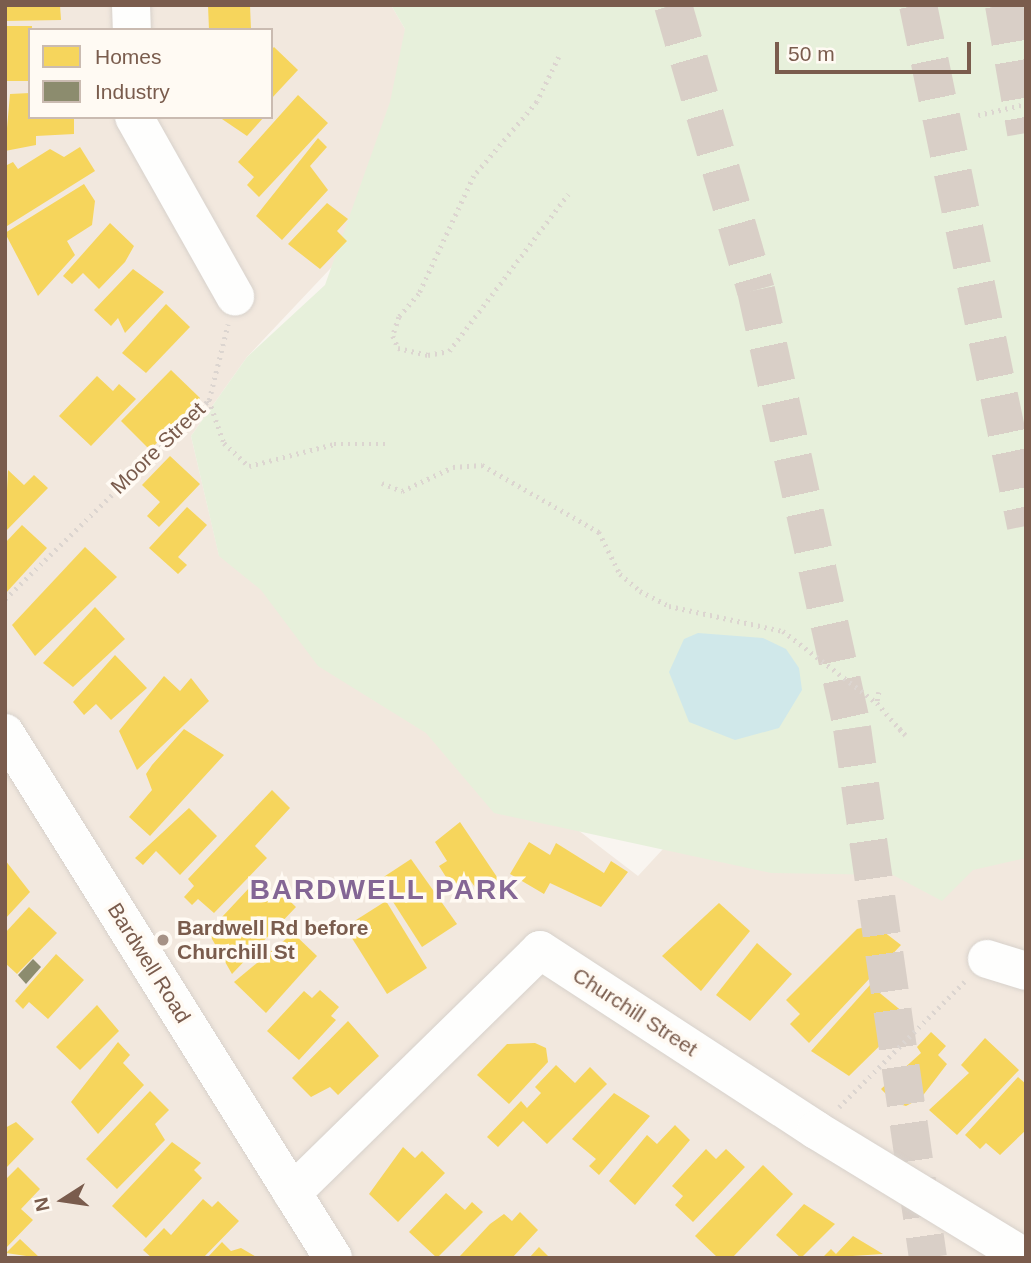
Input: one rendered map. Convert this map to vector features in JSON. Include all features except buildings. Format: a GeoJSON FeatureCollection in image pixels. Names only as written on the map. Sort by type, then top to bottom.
{"type":"FeatureCollection","features":[{"type":"Feature","properties":{"kind":"street"},"geometry":{"type":"LineString","coordinates":[[131,5],[132,28]]}},
{"type":"Feature","properties":{"kind":"street"},"geometry":{"type":"LineString","coordinates":[[135,119],[235,296]]}},
{"type":"Feature","properties":{"kind":"street","name":"Bardwell Road"},"geometry":{"type":"LineString","coordinates":[[5,733],[333,1258]]}},
{"type":"Feature","properties":{"kind":"street","name":"Churchill Street"},"geometry":{"type":"LineString","coordinates":[[292,1193],[541,950],[816,1130],[1026,1258]]}},
{"type":"Feature","properties":{"kind":"street"},"geometry":{"type":"LineString","coordinates":[[987,959],[1026,971]]}},
{"type":"Feature","properties":{"kind":"path"},"geometry":{"type":"LineString","coordinates":[[559,57],[537,102],[474,176],[419,294],[399,317],[393,336],[398,348],[428,355],[449,351],[568,194]]}},
{"type":"Feature","properties":{"kind":"path"},"geometry":{"type":"LineString","coordinates":[[978,115],[1026,104]]}},
{"type":"Feature","properties":{"kind":"path","name":"Moore Street"},"geometry":{"type":"LineString","coordinates":[[5,599],[209,400],[235,296]]}},
{"type":"Feature","properties":{"kind":"path"},"geometry":{"type":"LineString","coordinates":[[209,400],[224,443],[249,466],[334,444],[385,444]]}},
{"type":"Feature","properties":{"kind":"path"},"geometry":{"type":"LineString","coordinates":[[382,483],[402,491],[453,467],[482,465],[599,532],[620,574],[640,591],[669,606],[783,631],[877,703],[897,726]]}},
{"type":"Feature","properties":{"kind":"path"},"geometry":{"type":"LineString","coordinates":[[877,703],[879,692]]}},
{"type":"Feature","properties":{"kind":"path"},"geometry":{"type":"LineString","coordinates":[[816,1130],[987,959]]}},
{"type":"Feature","properties":{"kind":"shaded area"},"geometry":{"type":"Polygon","coordinates":[[[5,5],[391,5],[463,128],[247,357],[191,436],[219,555],[638,876],[663,849],[1026,814],[1026,1258],[5,1258],[5,5]]]}},
{"type":"Feature","properties":{"kind":"green space"},"geometry":{"type":"Polygon","coordinates":[[[391,5],[1026,5],[1026,858],[973,870],[942,901],[893,875],[771,873],[494,813],[426,733],[318,666],[261,590],[219,556],[191,436],[247,357],[325,285],[390,102],[405,29],[391,5]]]}},
{"type":"Feature","properties":{"kind":"water"},"geometry":{"type":"Polygon","coordinates":[[[698,633],[763,638],[786,649],[799,668],[802,690],[779,728],[735,740],[689,722],[669,672],[684,639],[698,633]]]}},
{"type":"Feature","properties":{"kind":"tunnel"},"geometry":{"type":"LineString","coordinates":[[673,5],[756,290],[852,728],[928,1258]]}},
{"type":"Feature","properties":{"kind":"tunnel"},"geometry":{"type":"LineString","coordinates":[[918,5],[1026,526]]}},
{"type":"Feature","properties":{"kind":"tunnel"},"geometry":{"type":"LineString","coordinates":[[1004,5],[1026,133]]}},
{"type":"Feature","properties":{"kind":"place","name":"Bardwell Rd before Churchill St"},"geometry":{"type":"Point","coordinates":[163,940]}},
{"type":"Feature","properties":{"kind":"district","name":"BARDWELL PARK"},"geometry":{"type":"Point","coordinates":[385,890]}}]}
